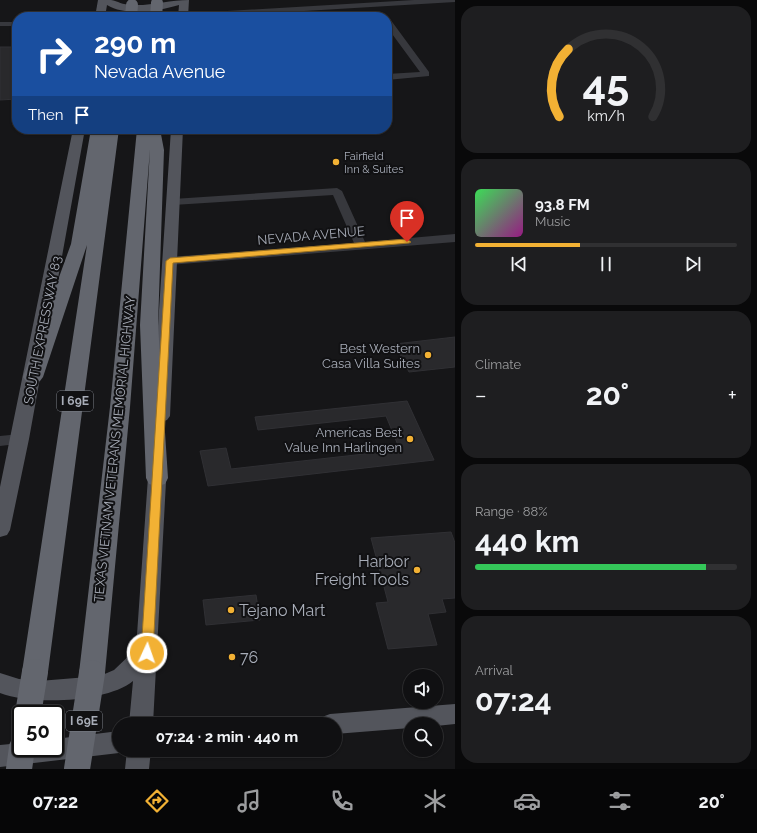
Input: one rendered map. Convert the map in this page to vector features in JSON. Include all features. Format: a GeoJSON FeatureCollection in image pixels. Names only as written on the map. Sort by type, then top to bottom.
{"type":"FeatureCollection","features":[{"type":"Feature","properties":{"kind":"highway"},"geometry":{"type":"LineString","coordinates":[[156,12],[157,1]]}},
{"type":"Feature","properties":{"kind":"highway"},"geometry":{"type":"LineString","coordinates":[[131,12],[132,2]]}},
{"type":"Feature","properties":{"kind":"highway"},"geometry":{"type":"LineString","coordinates":[[33,377],[79,244],[97,134]]}},
{"type":"Feature","properties":{"kind":"highway","name":"I 69E"},"geometry":{"type":"LineString","coordinates":[[30,705],[111,134]]}},
{"type":"Feature","properties":{"kind":"highway","name":"TEXAS VIETNAM VETERANS MEMORIAL HIGHWAY"},"geometry":{"type":"LineString","coordinates":[[77,769],[92,673],[120,407],[144,134]]}},
{"type":"Feature","properties":{"kind":"highway"},"geometry":{"type":"LineString","coordinates":[[154,134],[156,166],[149,325],[157,478]]}},
{"type":"Feature","properties":{"kind":"highway"},"geometry":{"type":"LineString","coordinates":[[19,769],[21,757]]}},
{"type":"Feature","properties":{"kind":"main road"},"geometry":{"type":"LineString","coordinates":[[101,12],[103,0]]}},
{"type":"Feature","properties":{"kind":"main road"},"geometry":{"type":"LineString","coordinates":[[107,0],[118,7],[127,8],[165,6],[180,0]]}},
{"type":"Feature","properties":{"kind":"main road"},"geometry":{"type":"LineString","coordinates":[[183,12],[184,0]]}},
{"type":"Feature","properties":{"kind":"main road","name":"SOUTH EXPRESSWAY 83"},"geometry":{"type":"LineString","coordinates":[[0,530],[33,377],[78,134]]}},
{"type":"Feature","properties":{"kind":"main road"},"geometry":{"type":"LineString","coordinates":[[142,717],[147,653],[177,134]]}},
{"type":"Feature","properties":{"kind":"main road"},"geometry":{"type":"LineString","coordinates":[[0,683],[11,689],[45,692],[102,686],[113,682],[123,675],[147,653]]}},
{"type":"Feature","properties":{"kind":"main road"},"geometry":{"type":"LineString","coordinates":[[342,723],[455,714]]}},
{"type":"Feature","properties":{"kind":"main road"},"geometry":{"type":"LineString","coordinates":[[0,756],[112,743]]}},
{"type":"Feature","properties":{"kind":"main road"},"geometry":{"type":"LineString","coordinates":[[137,769],[138,757]]}},
{"type":"Feature","properties":{"kind":"street"},"geometry":{"type":"LineString","coordinates":[[298,12],[455,0]]}},
{"type":"Feature","properties":{"kind":"street"},"geometry":{"type":"LineString","coordinates":[[376,5],[381,12]]}},
{"type":"Feature","properties":{"kind":"street"},"geometry":{"type":"LineString","coordinates":[[0,24],[12,24]]}},
{"type":"Feature","properties":{"kind":"street"},"geometry":{"type":"LineString","coordinates":[[392,27],[426,74],[392,77]]}},
{"type":"Feature","properties":{"kind":"street"},"geometry":{"type":"LineString","coordinates":[[173,202],[337,191],[361,245]]}},
{"type":"Feature","properties":{"kind":"street","name":"NEVADA AVENUE"},"geometry":{"type":"LineString","coordinates":[[170,261],[455,238]]}},
{"type":"Feature","properties":{"kind":"street"},"geometry":{"type":"LineString","coordinates":[[0,441],[20,439]]}},
{"type":"Feature","properties":{"kind":"building"},"geometry":{"type":"Polygon","coordinates":[[[0,47],[12,47],[12,99],[0,100],[0,47]]]}},
{"type":"Feature","properties":{"kind":"building","name":"Best Western Casa Villa Suites"},"geometry":{"type":"Polygon","coordinates":[[[455,337],[455,367],[409,372],[395,344],[455,337]]]}},
{"type":"Feature","properties":{"kind":"building","name":"Americas Best Value Inn Harlingen"},"geometry":{"type":"Polygon","coordinates":[[[407,401],[434,460],[208,486],[200,451],[226,448],[231,469],[400,450],[386,416],[258,430],[255,417],[407,401]]]}},
{"type":"Feature","properties":{"kind":"building","name":"Harbor Freight Tools"},"geometry":{"type":"Polygon","coordinates":[[[451,532],[455,543],[455,598],[442,599],[446,612],[428,614],[437,645],[388,649],[376,603],[388,602],[371,538],[451,532]]]}},
{"type":"Feature","properties":{"kind":"building","name":"Tejano Mart"},"geometry":{"type":"Polygon","coordinates":[[[256,595],[260,620],[206,625],[203,600],[256,595]]]}},
{"type":"Feature","properties":{"kind":"place","name":"Fairfield Inn & Suites"},"geometry":{"type":"Point","coordinates":[336,162]}},
{"type":"Feature","properties":{"kind":"place","name":"Best Western Casa Villa Suites"},"geometry":{"type":"Point","coordinates":[428,355]}},
{"type":"Feature","properties":{"kind":"place","name":"Americas Best Value Inn Harlingen"},"geometry":{"type":"Point","coordinates":[410,439]}},
{"type":"Feature","properties":{"kind":"place","name":"Harbor Freight Tools"},"geometry":{"type":"Point","coordinates":[417,570]}},
{"type":"Feature","properties":{"kind":"place","name":"Tejano Mart"},"geometry":{"type":"Point","coordinates":[231,610]}},
{"type":"Feature","properties":{"kind":"place","name":"76"},"geometry":{"type":"Point","coordinates":[232,657]}},
{"type":"Feature","properties":{"kind":"route"},"geometry":{"type":"LineString","coordinates":[[147,653],[170,261],[407,242]]}}]}
